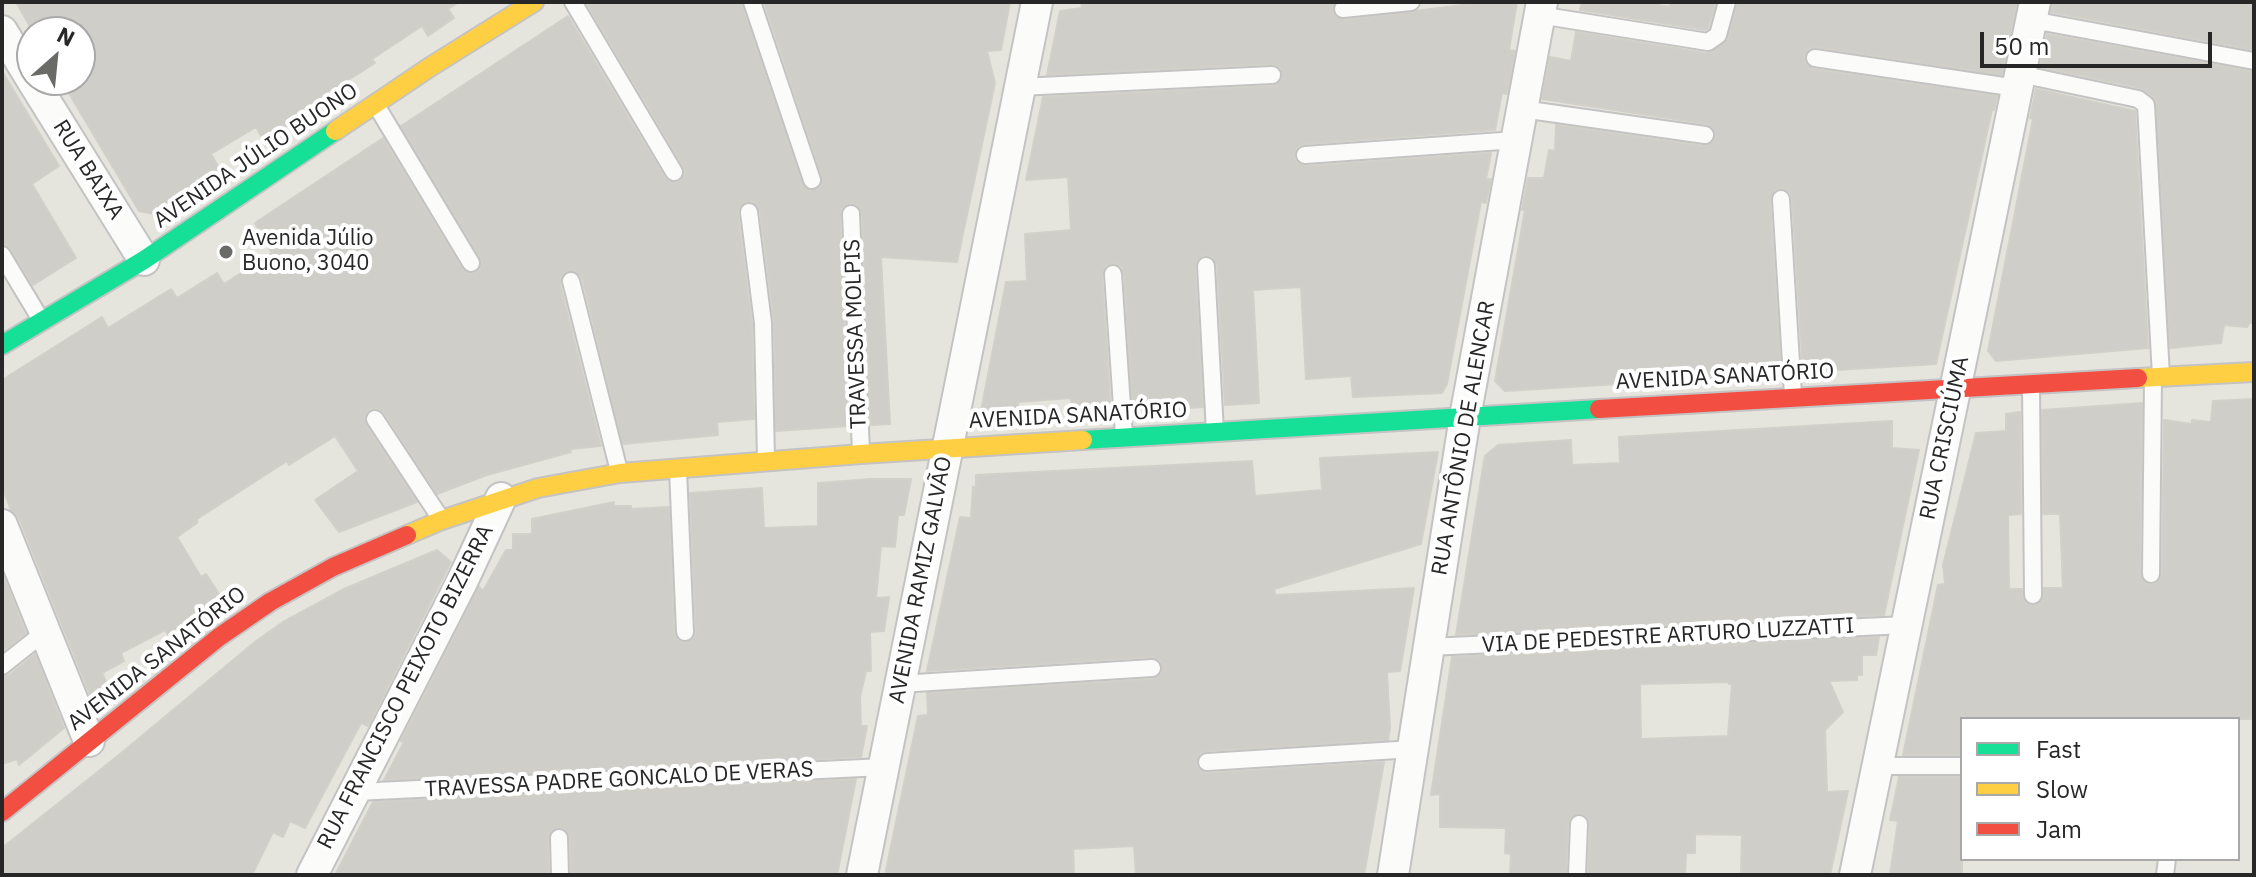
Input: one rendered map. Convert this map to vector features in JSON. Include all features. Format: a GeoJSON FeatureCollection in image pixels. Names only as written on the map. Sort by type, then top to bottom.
{"type":"FeatureCollection","features":[{"type":"Feature","properties":{"kind":"street","name":"AVENIDA JÚLIO BUONO"},"geometry":{"type":"LineString","coordinates":[[2,345],[144,260],[534,2]]}},
{"type":"Feature","properties":{"kind":"street","name":"AVENIDA RAMIZ GALVÃO"},"geometry":{"type":"LineString","coordinates":[[862,875],[1037,2]]}},
{"type":"Feature","properties":{"kind":"street","name":"RUA ANTÔNIO DE ALENCAR"},"geometry":{"type":"LineString","coordinates":[[1393,875],[1465,417],[1541,8]]}},
{"type":"Feature","properties":{"kind":"street","name":"RUA CRISCIÚMA"},"geometry":{"type":"LineString","coordinates":[[1855,875],[2033,11]]}},
{"type":"Feature","properties":{"kind":"street","name":"RUA BAIXA"},"geometry":{"type":"LineString","coordinates":[[2,31],[16,54]]}},
{"type":"Feature","properties":{"kind":"street","name":"RUA BAIXA"},"geometry":{"type":"LineString","coordinates":[[42,96],[144,260]]}},
{"type":"Feature","properties":{"kind":"street","name":"AVENIDA SANATÓRIO"},"geometry":{"type":"LineString","coordinates":[[2,812],[219,637],[270,602],[333,567],[442,520],[538,488],[620,473],[678,467],[1215,432],[1355,414],[1465,417],[2254,372]]}},
{"type":"Feature","properties":{"kind":"street","name":"RUA FRANCISCO PEIXOTO BIZERRA"},"geometry":{"type":"LineString","coordinates":[[312,875],[462,582],[501,498]]}},
{"type":"Feature","properties":{"kind":"street"},"geometry":{"type":"LineString","coordinates":[[3,531],[89,741]]}},
{"type":"Feature","properties":{"kind":"lane"},"geometry":{"type":"LineString","coordinates":[[573,2],[674,172]]}},
{"type":"Feature","properties":{"kind":"lane"},"geometry":{"type":"LineString","coordinates":[[752,2],[812,180]]}},
{"type":"Feature","properties":{"kind":"lane"},"geometry":{"type":"LineString","coordinates":[[1343,9],[1411,2]]}},
{"type":"Feature","properties":{"kind":"lane"},"geometry":{"type":"LineString","coordinates":[[1541,8],[1708,42],[1718,35],[1727,2]]}},
{"type":"Feature","properties":{"kind":"lane"},"geometry":{"type":"LineString","coordinates":[[2033,11],[2254,61]]}},
{"type":"Feature","properties":{"kind":"lane"},"geometry":{"type":"LineString","coordinates":[[1815,58],[2019,81],[2138,99],[2146,105],[2157,377],[2151,574]]}},
{"type":"Feature","properties":{"kind":"lane"},"geometry":{"type":"LineString","coordinates":[[1019,87],[1272,75]]}},
{"type":"Feature","properties":{"kind":"lane"},"geometry":{"type":"LineString","coordinates":[[376,105],[471,263]]}},
{"type":"Feature","properties":{"kind":"lane"},"geometry":{"type":"LineString","coordinates":[[1522,109],[1705,135]]}},
{"type":"Feature","properties":{"kind":"lane"},"geometry":{"type":"LineString","coordinates":[[1305,155],[1516,140]]}},
{"type":"Feature","properties":{"kind":"lane"},"geometry":{"type":"LineString","coordinates":[[1781,199],[1793,397]]}},
{"type":"Feature","properties":{"kind":"lane"},"geometry":{"type":"LineString","coordinates":[[749,212],[763,323],[766,460]]}},
{"type":"Feature","properties":{"kind":"lane","name":"TRAVESSA MOLPIS"},"geometry":{"type":"LineString","coordinates":[[851,214],[861,454]]}},
{"type":"Feature","properties":{"kind":"lane"},"geometry":{"type":"LineString","coordinates":[[2,255],[42,322]]}},
{"type":"Feature","properties":{"kind":"lane"},"geometry":{"type":"LineString","coordinates":[[1206,266],[1215,432]]}},
{"type":"Feature","properties":{"kind":"lane"},"geometry":{"type":"LineString","coordinates":[[1113,274],[1124,438]]}},
{"type":"Feature","properties":{"kind":"lane"},"geometry":{"type":"LineString","coordinates":[[571,281],[620,473]]}},
{"type":"Feature","properties":{"kind":"lane"},"geometry":{"type":"LineString","coordinates":[[2031,383],[2033,595]]}},
{"type":"Feature","properties":{"kind":"lane"},"geometry":{"type":"LineString","coordinates":[[375,419],[442,520]]}},
{"type":"Feature","properties":{"kind":"lane"},"geometry":{"type":"LineString","coordinates":[[678,467],[685,632]]}},
{"type":"Feature","properties":{"kind":"lane","name":"VIA DE PEDESTRE ARTURO LUZZATTI"},"geometry":{"type":"LineString","coordinates":[[1429,647],[1906,625]]}},
{"type":"Feature","properties":{"kind":"lane"},"geometry":{"type":"LineString","coordinates":[[2,666],[46,631]]}},
{"type":"Feature","properties":{"kind":"lane"},"geometry":{"type":"LineString","coordinates":[[900,684],[1152,668]]}},
{"type":"Feature","properties":{"kind":"lane"},"geometry":{"type":"LineString","coordinates":[[1207,762],[1413,749]]}},
{"type":"Feature","properties":{"kind":"lane"},"geometry":{"type":"LineString","coordinates":[[1877,766],[1960,766]]}},
{"type":"Feature","properties":{"kind":"lane","name":"TRAVESSA PADRE GONCALO DE VERAS"},"geometry":{"type":"LineString","coordinates":[[355,792],[884,767]]}},
{"type":"Feature","properties":{"kind":"lane"},"geometry":{"type":"LineString","coordinates":[[1577,875],[1579,824]]}},
{"type":"Feature","properties":{"kind":"lane"},"geometry":{"type":"LineString","coordinates":[[559,838],[560,875]]}},
{"type":"Feature","properties":{"kind":"building"},"geometry":{"type":"Polygon","coordinates":[[[16,2],[459,2],[448,9],[454,18],[428,36],[422,26],[372,59],[375,63],[336,88],[339,92],[264,141],[256,127],[211,154],[221,171],[154,214],[139,211],[71,96],[96,96],[96,16],[24,16],[16,2]]]}},
{"type":"Feature","properties":{"kind":"building"},"geometry":{"type":"Polygon","coordinates":[[[741,2],[802,184],[811,191],[821,187],[822,176],[764,2],[1010,2],[1001,50],[987,51],[995,83],[957,262],[881,257],[890,424],[871,425],[862,214],[857,205],[850,203],[842,208],[840,214],[849,426],[776,431],[774,322],[760,211],[754,202],[747,201],[739,207],[738,213],[752,324],[754,419],[717,422],[718,435],[623,444],[582,278],[575,271],[568,271],[561,277],[560,284],[601,446],[570,449],[571,452],[487,475],[437,494],[384,413],[379,409],[370,409],[365,415],[366,425],[417,502],[339,532],[315,500],[358,471],[335,436],[289,465],[287,461],[197,519],[197,523],[177,537],[201,577],[206,574],[223,600],[173,642],[165,630],[121,653],[124,661],[102,673],[111,693],[95,707],[19,518],[11,510],[2,487],[2,380],[102,317],[108,328],[171,289],[177,298],[217,273],[224,284],[272,253],[255,223],[383,138],[462,269],[470,274],[477,272],[482,264],[480,257],[401,126],[568,16],[665,178],[673,183],[680,181],[685,173],[683,166],[587,4],[741,2]]]}},
{"type":"Feature","properties":{"kind":"building"},"geometry":{"type":"Polygon","coordinates":[[[1081,2],[1335,2],[1332,9],[1334,15],[1344,20],[1486,2],[1517,2],[1509,50],[1515,51],[1507,94],[1502,93],[1495,130],[1304,144],[1298,146],[1294,155],[1296,162],[1306,166],[1491,153],[1486,179],[1491,179],[1486,203],[1481,202],[1447,384],[1442,393],[1353,397],[1351,376],[1306,379],[1301,287],[1253,290],[1259,403],[1225,405],[1217,265],[1212,257],[1205,255],[1197,260],[1195,267],[1203,407],[1133,412],[1124,273],[1122,267],[1113,263],[1106,265],[1102,275],[1111,413],[1072,413],[1071,398],[1018,402],[1017,419],[979,421],[1006,282],[1027,281],[1025,234],[1071,230],[1068,177],[1026,180],[1043,97],[1273,86],[1282,79],[1281,68],[1271,64],[1047,75],[1060,11],[1082,8],[1081,2]]]}},
{"type":"Feature","properties":{"kind":"building"},"geometry":{"type":"Polygon","coordinates":[[[1582,2],[1642,2],[1670,7],[1670,2],[1716,2],[1705,30],[1580,10],[1582,2]]]}},
{"type":"Feature","properties":{"kind":"building"},"geometry":{"type":"Polygon","coordinates":[[[1738,2],[2017,2],[2002,75],[1817,47],[1810,48],[1804,56],[1805,63],[1813,69],[1997,96],[1936,364],[1803,372],[1792,198],[1790,192],[1781,188],[1774,190],[1770,200],[1781,374],[1505,391],[1495,381],[1528,178],[1544,178],[1549,150],[1555,151],[1556,125],[1703,146],[1713,142],[1716,136],[1707,124],[1542,99],[1550,57],[1571,61],[1576,32],[1706,53],[1713,51],[1728,39],[1738,2]]]}},
{"type":"Feature","properties":{"kind":"building"},"geometry":{"type":"Polygon","coordinates":[[[2053,2],[2254,2],[2254,50],[2051,12],[2053,2]]]}},
{"type":"Feature","properties":{"kind":"building"},"geometry":{"type":"Polygon","coordinates":[[[2047,34],[2254,72],[2254,323],[2249,323],[2247,327],[2224,325],[2221,343],[2170,348],[2156,100],[2140,88],[2040,67],[2047,34]]]}},
{"type":"Feature","properties":{"kind":"building"},"geometry":{"type":"Polygon","coordinates":[[[2,71],[59,166],[32,184],[76,258],[33,285],[11,249],[2,244],[2,71]]]}},
{"type":"Feature","properties":{"kind":"building"},"geometry":{"type":"Polygon","coordinates":[[[2036,89],[2135,111],[2148,348],[1996,361],[1988,351],[2033,119],[2030,118],[2036,89]]]}},
{"type":"Feature","properties":{"kind":"building"},"geometry":{"type":"Polygon","coordinates":[[[2254,399],[2254,719],[1960,717],[1960,755],[1903,755],[1938,585],[1945,584],[1943,565],[1976,433],[2006,431],[2006,414],[2020,412],[2021,514],[2008,515],[2009,589],[2022,589],[2024,601],[2034,606],[2042,601],[2044,588],[2063,588],[2060,514],[2043,514],[2042,410],[2142,403],[2140,574],[2145,583],[2152,585],[2160,580],[2162,574],[2164,420],[2192,424],[2192,420],[2211,422],[2213,401],[2254,399]]]}},
{"type":"Feature","properties":{"kind":"building"},"geometry":{"type":"Polygon","coordinates":[[[1892,421],[1892,448],[1919,450],[1884,615],[1456,635],[1485,456],[1498,445],[1571,440],[1572,465],[1620,463],[1619,437],[1892,421]]]}},
{"type":"Feature","properties":{"kind":"building"},"geometry":{"type":"Polygon","coordinates":[[[1438,452],[1421,544],[1274,589],[1275,595],[1414,588],[1400,671],[1387,672],[1388,740],[1206,751],[1200,753],[1196,762],[1198,769],[1208,773],[1384,762],[1364,875],[1136,875],[1134,846],[1073,849],[1074,875],[885,875],[918,716],[928,715],[927,693],[1153,679],[1162,672],[1161,661],[1151,657],[927,671],[960,517],[971,518],[976,475],[1252,461],[1255,496],[1322,490],[1320,458],[1438,452]]]}},
{"type":"Feature","properties":{"kind":"building"},"geometry":{"type":"Polygon","coordinates":[[[911,479],[904,515],[898,515],[895,547],[881,546],[876,598],[889,597],[884,631],[870,632],[871,671],[866,671],[860,697],[861,726],[867,726],[861,757],[384,780],[479,587],[483,591],[506,550],[513,550],[513,534],[532,534],[532,519],[614,502],[614,506],[631,506],[631,509],[669,507],[674,632],[679,641],[686,643],[694,638],[696,632],[690,493],[762,488],[764,528],[818,526],[818,483],[911,479]]]}},
{"type":"Feature","properties":{"kind":"building"},"geometry":{"type":"Polygon","coordinates":[[[437,550],[451,562],[368,726],[361,723],[305,828],[290,821],[283,837],[273,832],[252,875],[2,875],[2,848],[256,641],[283,622],[344,589],[437,550]]]}},
{"type":"Feature","properties":{"kind":"building"},"geometry":{"type":"Polygon","coordinates":[[[2,573],[26,633],[2,652],[2,573]]]}},
{"type":"Feature","properties":{"kind":"building"},"geometry":{"type":"Polygon","coordinates":[[[1879,637],[1876,655],[1862,655],[1862,675],[1857,675],[1857,680],[1829,681],[1843,712],[1825,730],[1827,792],[1848,791],[1830,875],[1741,875],[1742,835],[1695,834],[1695,853],[1686,853],[1685,875],[1588,875],[1590,824],[1585,815],[1579,813],[1568,823],[1566,875],[1510,875],[1511,854],[1505,853],[1506,828],[1440,827],[1440,794],[1431,795],[1452,657],[1879,637]],[[1640,684],[1641,739],[1728,736],[1732,684],[1640,684]]]}},
{"type":"Feature","properties":{"kind":"building"},"geometry":{"type":"Polygon","coordinates":[[[35,654],[64,728],[19,765],[17,759],[2,764],[2,677],[35,654]]]}},
{"type":"Feature","properties":{"kind":"building"},"geometry":{"type":"Polygon","coordinates":[[[1899,777],[1960,777],[1962,875],[1890,875],[1898,821],[1890,820],[1899,777]]]}},
{"type":"Feature","properties":{"kind":"building"},"geometry":{"type":"Polygon","coordinates":[[[856,779],[837,875],[571,875],[570,837],[565,829],[559,827],[553,829],[548,838],[549,875],[335,875],[373,802],[856,779]]]}},
{"type":"Feature","properties":{"kind":"traffic: fast"},"geometry":{"type":"LineString","coordinates":[[2,345],[144,260],[335,131]]}},
{"type":"Feature","properties":{"kind":"traffic: fast"},"geometry":{"type":"LineString","coordinates":[[1083,440],[1599,409]]}},
{"type":"Feature","properties":{"kind":"traffic: slow"},"geometry":{"type":"LineString","coordinates":[[335,131],[534,2]]}},
{"type":"Feature","properties":{"kind":"traffic: slow"},"geometry":{"type":"LineString","coordinates":[[2138,378],[2254,372]]}},
{"type":"Feature","properties":{"kind":"traffic: slow"},"geometry":{"type":"LineString","coordinates":[[407,535],[538,488],[620,473],[1083,440]]}},
{"type":"Feature","properties":{"kind":"traffic: jam"},"geometry":{"type":"LineString","coordinates":[[1599,409],[2138,378]]}},
{"type":"Feature","properties":{"kind":"traffic: jam"},"geometry":{"type":"LineString","coordinates":[[2,812],[219,637],[270,602],[333,567],[407,535]]}},
{"type":"Feature","properties":{"kind":"place","name":"Avenida Júlio Buono, 3040"},"geometry":{"type":"Point","coordinates":[226,252]}}]}
